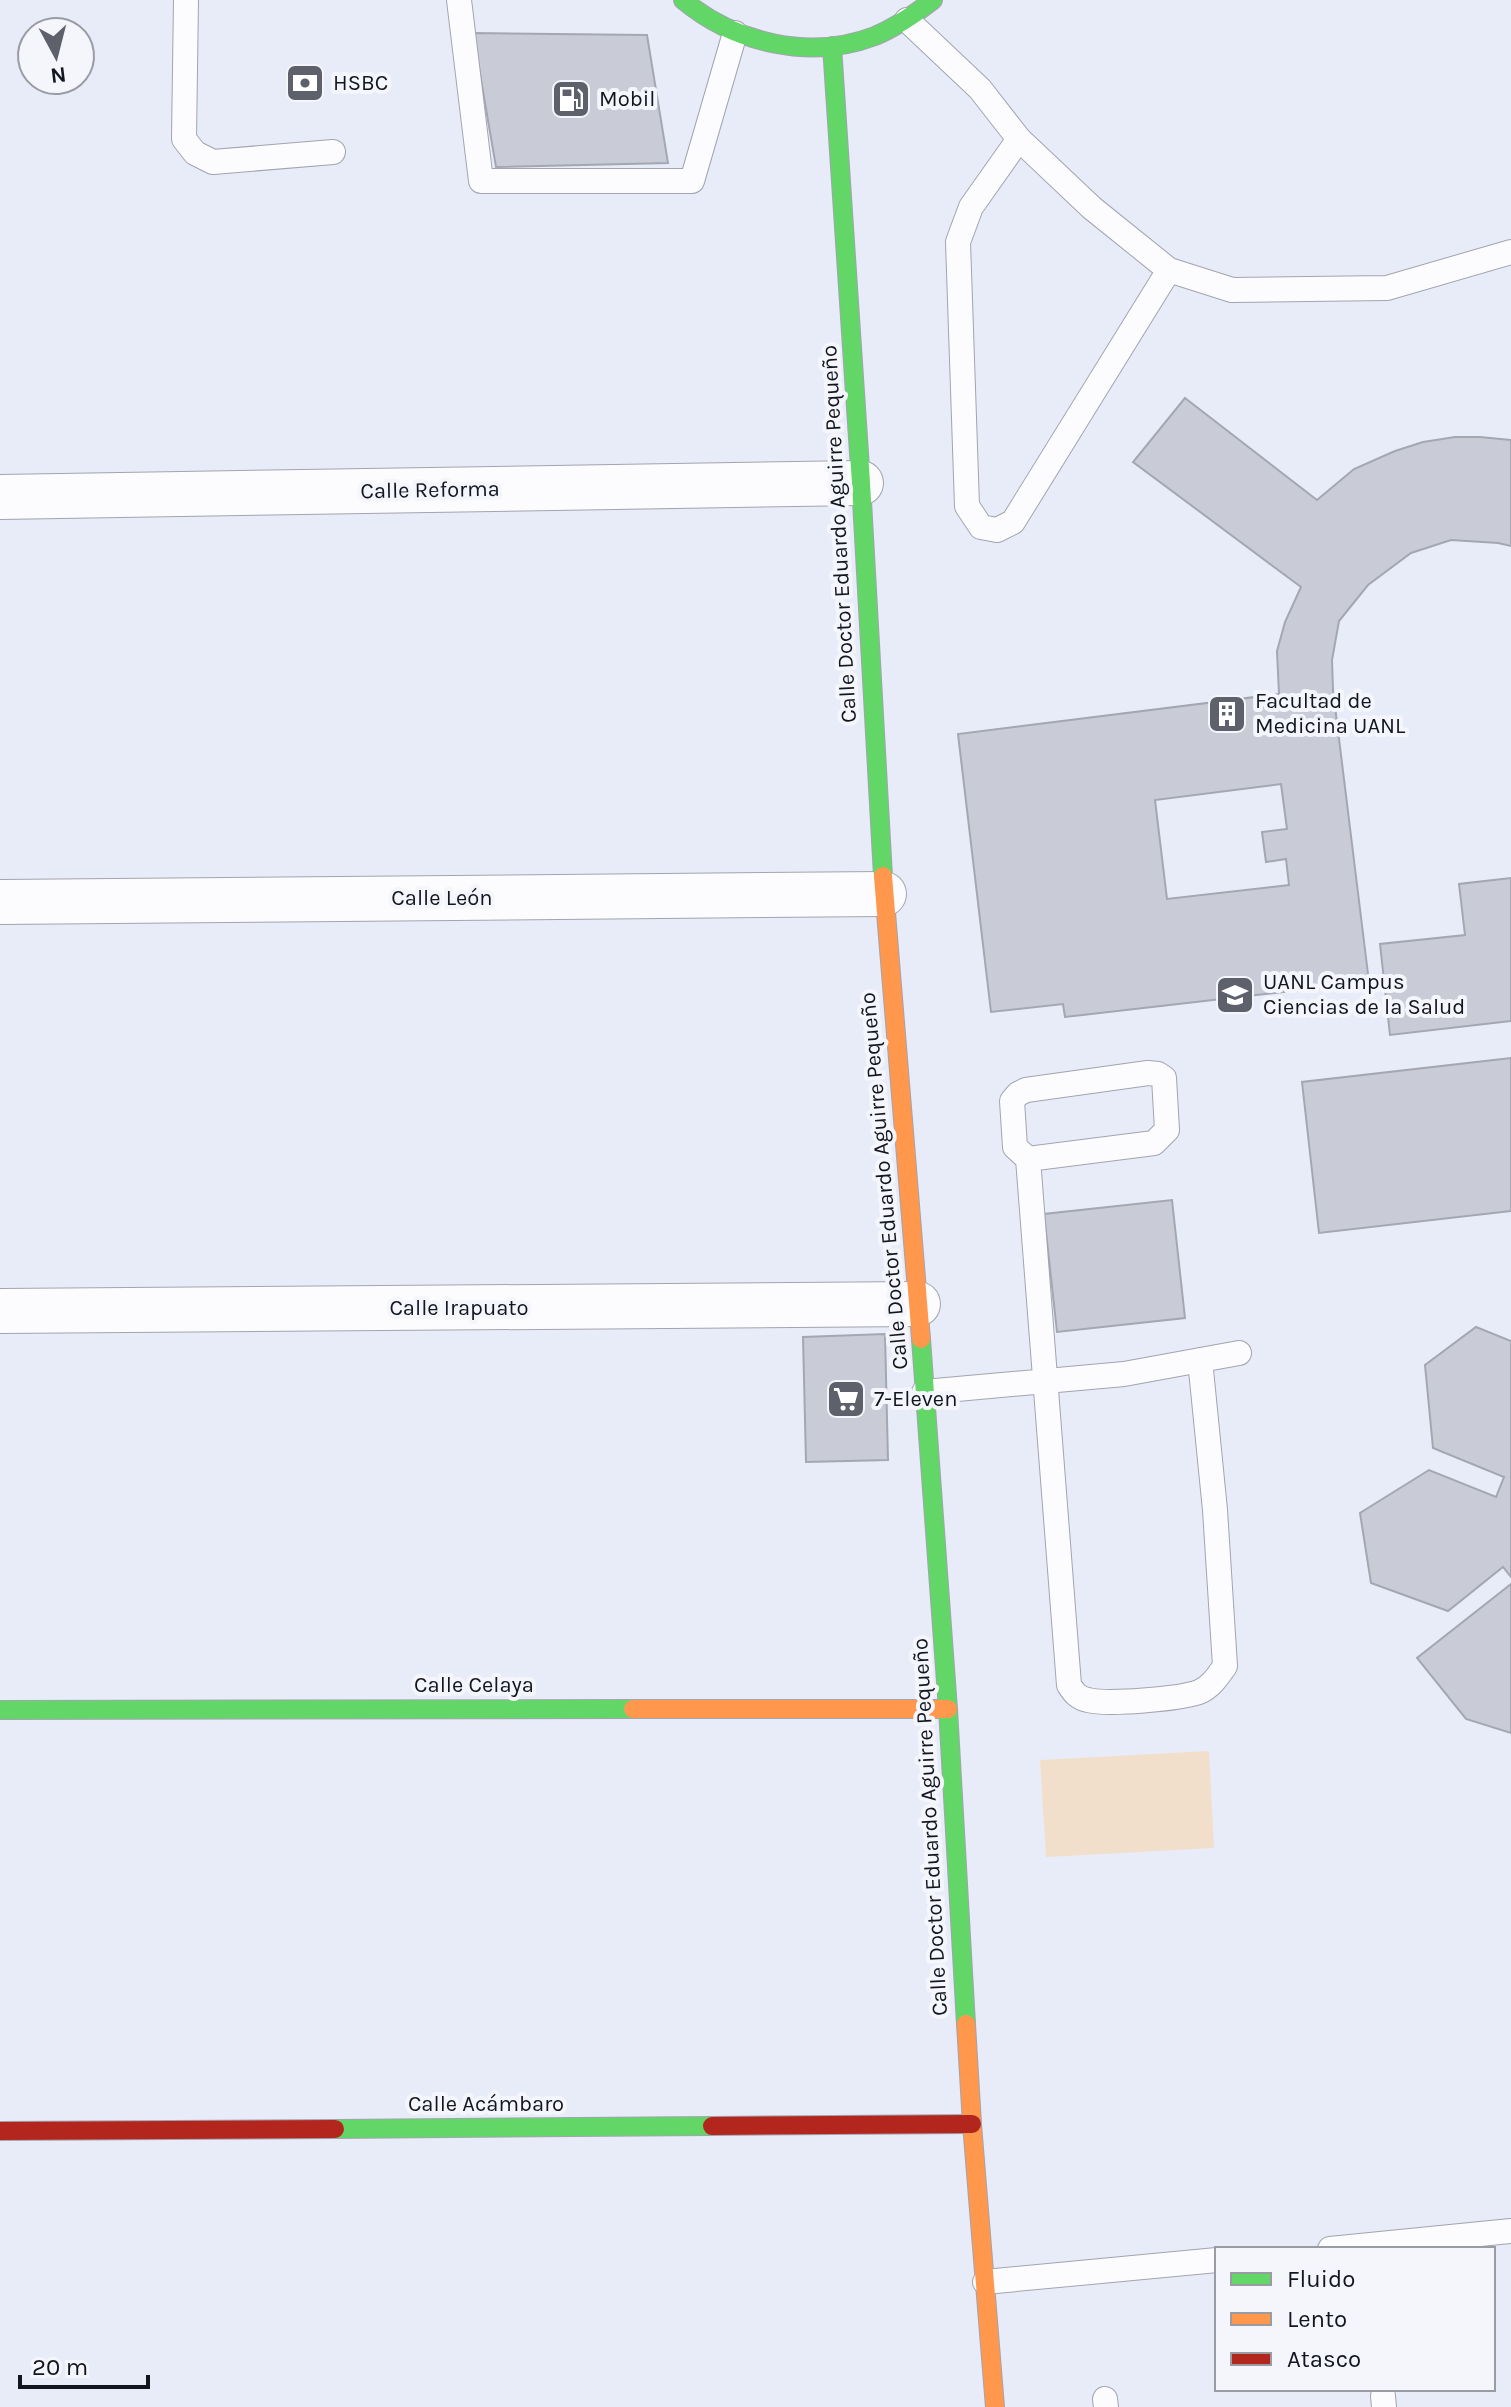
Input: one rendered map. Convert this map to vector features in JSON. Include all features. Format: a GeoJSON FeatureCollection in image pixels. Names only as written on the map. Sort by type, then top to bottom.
{"type":"FeatureCollection","features":[{"type":"Feature","properties":{"kind":"street"},"geometry":{"type":"LineString","coordinates":[[683,0],[692,9],[735,33],[783,47],[832,46],[871,37],[907,20],[933,0]]}},
{"type":"Feature","properties":{"kind":"street","name":"Calle Doctor Eduardo Aguirre Pequeño"},"geometry":{"type":"LineString","coordinates":[[832,46],[884,894],[948,1709],[972,2124],[995,2407]]}},
{"type":"Feature","properties":{"kind":"street","name":"Calle Reforma"},"geometry":{"type":"LineString","coordinates":[[0,497],[861,483]]}},
{"type":"Feature","properties":{"kind":"street","name":"Calle León"},"geometry":{"type":"LineString","coordinates":[[0,902],[884,894]]}},
{"type":"Feature","properties":{"kind":"street","name":"Calle Irapuato"},"geometry":{"type":"LineString","coordinates":[[0,1311],[918,1304]]}},
{"type":"Feature","properties":{"kind":"street","name":"Calle Celaya"},"geometry":{"type":"LineString","coordinates":[[0,1710],[948,1709]]}},
{"type":"Feature","properties":{"kind":"street","name":"Calle Acámbaro"},"geometry":{"type":"LineString","coordinates":[[0,2131],[972,2124]]}},
{"type":"Feature","properties":{"kind":"lane"},"geometry":{"type":"LineString","coordinates":[[186,0],[184,139],[195,153],[213,162],[333,152]]}},
{"type":"Feature","properties":{"kind":"lane"},"geometry":{"type":"LineString","coordinates":[[459,0],[481,181],[692,181],[735,33]]}},
{"type":"Feature","properties":{"kind":"lane"},"geometry":{"type":"LineString","coordinates":[[907,20],[980,89],[1019,139],[1092,208],[1169,270],[1232,290],[1387,288],[1511,252]]}},
{"type":"Feature","properties":{"kind":"lane"},"geometry":{"type":"LineString","coordinates":[[1019,139],[971,207],[958,242],[967,506],[981,527],[997,530],[1013,522],[1169,270]]}},
{"type":"Feature","properties":{"kind":"lane"},"geometry":{"type":"LineString","coordinates":[[1028,1159],[1154,1143],[1167,1130],[1164,1078],[1148,1073],[1026,1090],[1012,1101],[1015,1147],[1028,1159],[1069,1685],[1077,1696],[1089,1701],[1146,1700],[1200,1691],[1215,1681],[1225,1666],[1215,1510],[1200,1360]]}},
{"type":"Feature","properties":{"kind":"lane"},"geometry":{"type":"LineString","coordinates":[[924,1392],[1124,1374],[1239,1353]]}},
{"type":"Feature","properties":{"kind":"lane"},"geometry":{"type":"LineString","coordinates":[[1350,2247],[1511,2231]]}},
{"type":"Feature","properties":{"kind":"lane"},"geometry":{"type":"LineString","coordinates":[[985,2282],[1215,2260]]}},
{"type":"Feature","properties":{"kind":"shaded area"},"geometry":{"type":"Polygon","coordinates":[[[1209,1751],[1214,1848],[1046,1857],[1040,1760],[1209,1751]]]}},
{"type":"Feature","properties":{"kind":"building","name":"Mobil"},"geometry":{"type":"Polygon","coordinates":[[[473,33],[647,35],[668,163],[496,167],[473,33]]]}},
{"type":"Feature","properties":{"kind":"building","name":"Facultad de Medicina UANL"},"geometry":{"type":"Polygon","coordinates":[[[1185,398],[1317,500],[1354,469],[1423,442],[1455,437],[1511,440],[1511,546],[1451,540],[1411,553],[1368,585],[1339,621],[1332,660],[1333,690],[1369,982],[1065,1017],[1063,1004],[991,1012],[958,734],[1279,694],[1277,651],[1285,622],[1301,587],[1133,462],[1185,398]],[[1281,784],[1155,800],[1167,899],[1289,885],[1286,859],[1266,862],[1262,832],[1287,829],[1281,784]]]}},
{"type":"Feature","properties":{"kind":"building"},"geometry":{"type":"Polygon","coordinates":[[[1511,878],[1511,1021],[1390,1035],[1380,944],[1465,935],[1459,884],[1511,878]]]}},
{"type":"Feature","properties":{"kind":"building"},"geometry":{"type":"Polygon","coordinates":[[[1511,1058],[1511,1211],[1319,1233],[1302,1082],[1511,1058]]]}},
{"type":"Feature","properties":{"kind":"building"},"geometry":{"type":"Polygon","coordinates":[[[1172,1200],[1185,1318],[1057,1332],[1044,1214],[1172,1200]]]}},
{"type":"Feature","properties":{"kind":"building"},"geometry":{"type":"Polygon","coordinates":[[[1476,1327],[1511,1341],[1511,1577],[1503,1567],[1448,1611],[1371,1583],[1360,1513],[1429,1470],[1496,1497],[1504,1477],[1433,1448],[1425,1365],[1476,1327]]]}},
{"type":"Feature","properties":{"kind":"building","name":"7-Eleven"},"geometry":{"type":"Polygon","coordinates":[[[885,1334],[888,1460],[806,1462],[803,1337],[885,1334]]]}},
{"type":"Feature","properties":{"kind":"building"},"geometry":{"type":"Polygon","coordinates":[[[1511,1584],[1511,1733],[1466,1719],[1417,1658],[1511,1584]]]}},
{"type":"Feature","properties":{"kind":"traffic: fast"},"geometry":{"type":"LineString","coordinates":[[683,0],[704,15],[749,37],[799,47],[825,47],[875,36],[933,0]]}},
{"type":"Feature","properties":{"kind":"traffic: fast"},"geometry":{"type":"LineString","coordinates":[[832,46],[883,876]]}},
{"type":"Feature","properties":{"kind":"traffic: fast"},"geometry":{"type":"LineString","coordinates":[[921,1339],[948,1709],[966,2024]]}},
{"type":"Feature","properties":{"kind":"traffic: fast"},"geometry":{"type":"LineString","coordinates":[[0,1710],[633,1709]]}},
{"type":"Feature","properties":{"kind":"traffic: fast"},"geometry":{"type":"LineString","coordinates":[[335,2129],[712,2126]]}},
{"type":"Feature","properties":{"kind":"traffic: slow"},"geometry":{"type":"LineString","coordinates":[[883,876],[921,1339]]}},
{"type":"Feature","properties":{"kind":"traffic: slow"},"geometry":{"type":"LineString","coordinates":[[633,1709],[948,1709]]}},
{"type":"Feature","properties":{"kind":"traffic: slow"},"geometry":{"type":"LineString","coordinates":[[966,2024],[995,2407]]}},
{"type":"Feature","properties":{"kind":"traffic: jam"},"geometry":{"type":"LineString","coordinates":[[712,2126],[972,2124]]}},
{"type":"Feature","properties":{"kind":"traffic: jam"},"geometry":{"type":"LineString","coordinates":[[0,2131],[335,2129]]}},
{"type":"Feature","properties":{"kind":"place","name":"HSBC"},"geometry":{"type":"Point","coordinates":[305,83]}},
{"type":"Feature","properties":{"kind":"place","name":"Mobil"},"geometry":{"type":"Point","coordinates":[571,99]}},
{"type":"Feature","properties":{"kind":"place","name":"Facultad de Medicina UANL"},"geometry":{"type":"Point","coordinates":[1227,714]}},
{"type":"Feature","properties":{"kind":"place","name":"UANL Campus Ciencias de la Salud"},"geometry":{"type":"Point","coordinates":[1235,995]}},
{"type":"Feature","properties":{"kind":"place","name":"7-Eleven"},"geometry":{"type":"Point","coordinates":[846,1399]}}]}
